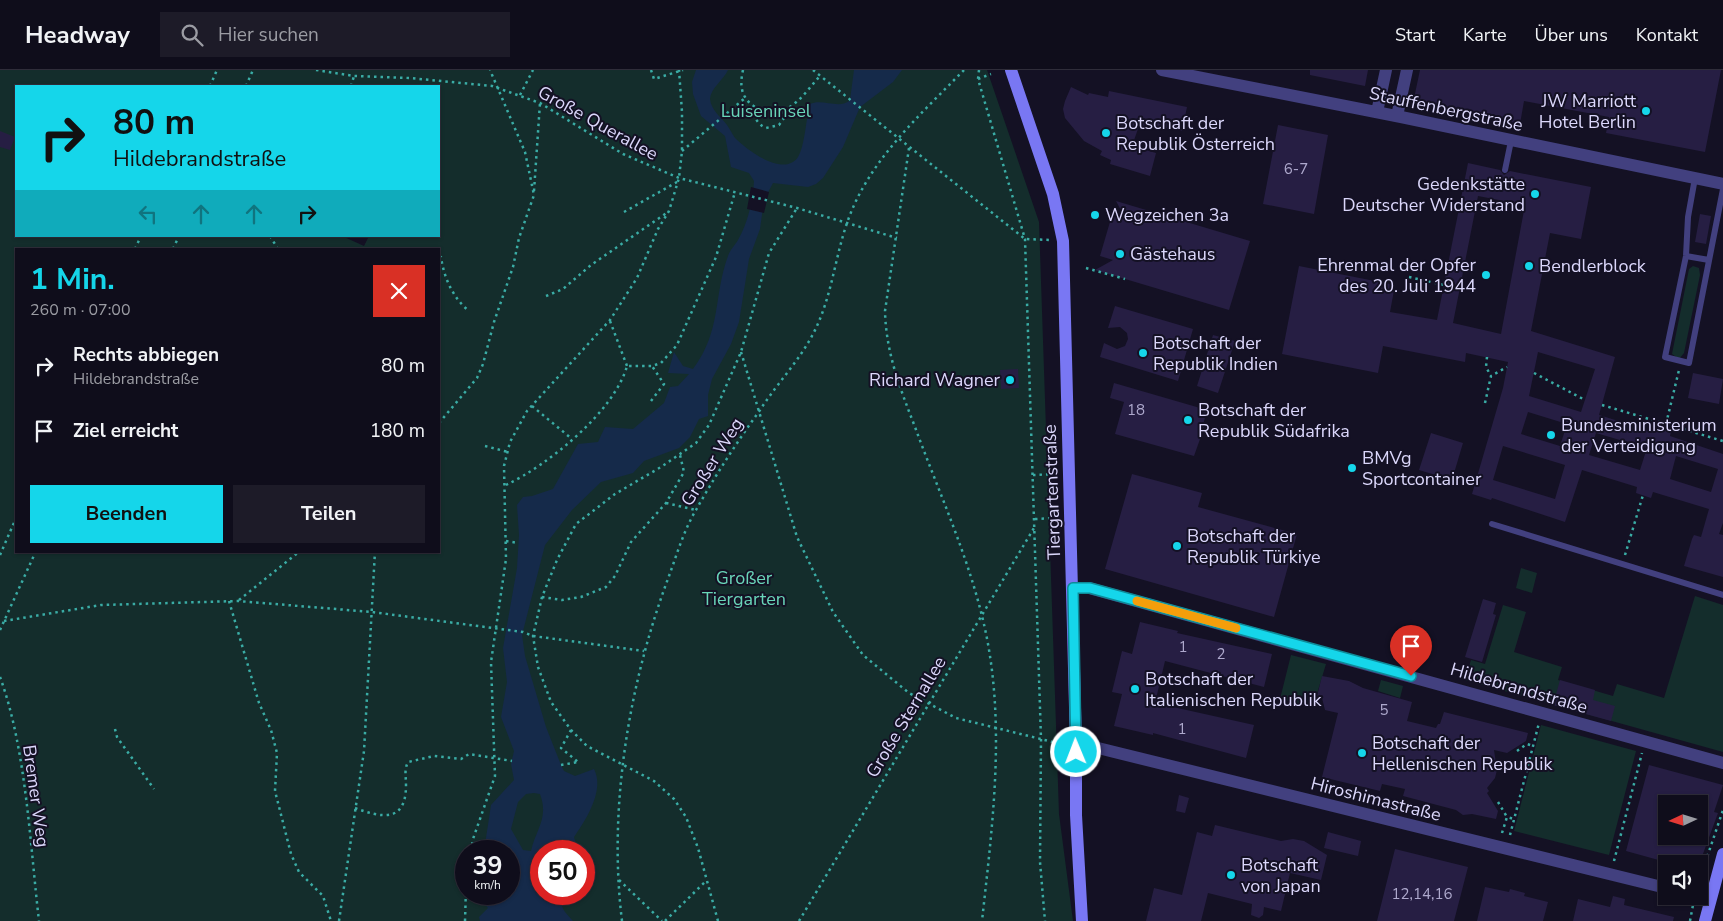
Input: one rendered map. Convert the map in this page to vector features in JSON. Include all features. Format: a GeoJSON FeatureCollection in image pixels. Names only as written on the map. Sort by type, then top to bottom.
{"type":"FeatureCollection","features":[{"type":"Feature","properties":{"kind":"main road","name":"Tiergartenstraße"},"geometry":{"type":"LineString","coordinates":[[1011,70],[1053,194],[1063,241],[1073,588],[1072,746],[1082,921]]}},
{"type":"Feature","properties":{"kind":"main road"},"geometry":{"type":"LineString","coordinates":[[1708,885],[1723,854]]}},
{"type":"Feature","properties":{"kind":"main road"},"geometry":{"type":"LineString","coordinates":[[1702,905],[1706,921]]}},
{"type":"Feature","properties":{"kind":"street","name":"Stauffenbergstraße"},"geometry":{"type":"LineString","coordinates":[[1162,70],[1397,116],[1723,184]]}},
{"type":"Feature","properties":{"kind":"street"},"geometry":{"type":"LineString","coordinates":[[1377,112],[1386,70]]}},
{"type":"Feature","properties":{"kind":"street"},"geometry":{"type":"LineString","coordinates":[[1397,116],[1407,70]]}},
{"type":"Feature","properties":{"kind":"street","name":"Hildebrandstraße"},"geometry":{"type":"LineString","coordinates":[[1073,588],[1090,588],[1723,764]]}},
{"type":"Feature","properties":{"kind":"street","name":"Hiroshimastraße"},"geometry":{"type":"LineString","coordinates":[[1072,746],[1094,747],[1658,886]]}},
{"type":"Feature","properties":{"kind":"lane"},"geometry":{"type":"LineString","coordinates":[[1505,170],[1510,141]]}},
{"type":"Feature","properties":{"kind":"lane"},"geometry":{"type":"LineString","coordinates":[[1695,178],[1688,217],[1686,256],[1665,357],[1689,363],[1723,189]]}},
{"type":"Feature","properties":{"kind":"lane"},"geometry":{"type":"LineString","coordinates":[[1686,256],[1709,260]]}},
{"type":"Feature","properties":{"kind":"lane"},"geometry":{"type":"LineString","coordinates":[[1492,524],[1723,596]]}},
{"type":"Feature","properties":{"kind":"path"},"geometry":{"type":"LineString","coordinates":[[210,85],[217,70]]}},
{"type":"Feature","properties":{"kind":"path"},"geometry":{"type":"LineString","coordinates":[[246,85],[253,70]]}},
{"type":"Feature","properties":{"kind":"path","name":"Große Querallee"},"geometry":{"type":"LineString","coordinates":[[316,70],[354,76],[462,82],[498,88],[540,103],[623,154],[678,180],[767,200],[897,238]]}},
{"type":"Feature","properties":{"kind":"path"},"geometry":{"type":"LineString","coordinates":[[490,70],[525,152],[534,195]]}},
{"type":"Feature","properties":{"kind":"path"},"geometry":{"type":"LineString","coordinates":[[520,95],[532,70]]}},
{"type":"Feature","properties":{"kind":"path"},"geometry":{"type":"LineString","coordinates":[[473,840],[495,776],[491,662],[497,629],[506,542],[504,466],[510,442],[532,406],[610,320],[637,278],[658,229],[669,211],[678,180],[682,151],[680,71],[654,79],[651,70]]}},
{"type":"Feature","properties":{"kind":"path"},"geometry":{"type":"LineString","coordinates":[[743,70],[742,88],[745,98],[756,107],[770,111],[784,110],[799,101],[820,76]]}},
{"type":"Feature","properties":{"kind":"path"},"geometry":{"type":"LineString","coordinates":[[814,70],[909,148],[1025,238],[1054,240]]}},
{"type":"Feature","properties":{"kind":"path","name":"Großer Weg"},"geometry":{"type":"LineString","coordinates":[[622,921],[616,855],[624,765],[635,689],[659,602],[696,510],[760,409],[803,352],[816,327],[830,294],[846,224],[864,184],[898,138],[964,70]]}},
{"type":"Feature","properties":{"kind":"path"},"geometry":{"type":"LineString","coordinates":[[979,70],[978,79],[1025,238],[1035,519],[1040,739],[1040,862],[1045,921]]}},
{"type":"Feature","properties":{"kind":"path"},"geometry":{"type":"LineString","coordinates":[[978,79],[992,74]]}},
{"type":"Feature","properties":{"kind":"path"},"geometry":{"type":"LineString","coordinates":[[351,85],[354,76]]}},
{"type":"Feature","properties":{"kind":"path"},"geometry":{"type":"LineString","coordinates":[[682,151],[745,98]]}},
{"type":"Feature","properties":{"kind":"path"},"geometry":{"type":"LineString","coordinates":[[440,422],[477,378],[483,364],[494,322],[508,284],[519,238],[534,195],[540,103]]}},
{"type":"Feature","properties":{"kind":"path"},"geometry":{"type":"LineString","coordinates":[[756,107],[755,118],[758,123],[766,128],[774,128],[782,122],[784,110]]}},
{"type":"Feature","properties":{"kind":"path"},"geometry":{"type":"LineString","coordinates":[[909,148],[885,311],[890,358],[948,511],[982,616],[992,666],[996,729],[991,834],[982,921]]}},
{"type":"Feature","properties":{"kind":"path"},"geometry":{"type":"LineString","coordinates":[[624,212],[678,180]]}},
{"type":"Feature","properties":{"kind":"path"},"geometry":{"type":"LineString","coordinates":[[627,366],[652,366],[662,363],[677,345],[695,309],[716,257],[735,192]]}},
{"type":"Feature","properties":{"kind":"path"},"geometry":{"type":"LineString","coordinates":[[718,921],[698,848],[686,817],[674,798],[659,785],[587,746],[571,730],[551,702],[538,667],[533,636],[542,597],[565,542],[576,524],[628,485],[680,455],[696,443],[709,425],[741,352],[769,253],[797,208]]}},
{"type":"Feature","properties":{"kind":"path"},"geometry":{"type":"LineString","coordinates":[[546,296],[563,289],[591,265],[669,211]]}},
{"type":"Feature","properties":{"kind":"path"},"geometry":{"type":"LineString","coordinates":[[271,237],[277,248]]}},
{"type":"Feature","properties":{"kind":"path"},"geometry":{"type":"LineString","coordinates":[[440,257],[444,275],[457,301],[469,311]]}},
{"type":"Feature","properties":{"kind":"path"},"geometry":{"type":"LineString","coordinates":[[1086,268],[1125,278]]}},
{"type":"Feature","properties":{"kind":"path"},"geometry":{"type":"LineString","coordinates":[[1409,277],[1444,285]]}},
{"type":"Feature","properties":{"kind":"path"},"geometry":{"type":"LineString","coordinates":[[506,485],[528,474],[572,440],[616,391],[623,380],[627,366],[610,320]]}},
{"type":"Feature","properties":{"kind":"path"},"geometry":{"type":"LineString","coordinates":[[741,352],[760,409],[783,496],[797,537],[834,612],[863,655],[893,682],[928,704],[956,718],[1072,746]]}},
{"type":"Feature","properties":{"kind":"path"},"geometry":{"type":"LineString","coordinates":[[1485,404],[1491,376],[1486,367],[1488,357]]}},
{"type":"Feature","properties":{"kind":"path"},"geometry":{"type":"LineString","coordinates":[[1666,424],[1681,361]]}},
{"type":"Feature","properties":{"kind":"path"},"geometry":{"type":"LineString","coordinates":[[651,401],[664,384],[652,366]]}},
{"type":"Feature","properties":{"kind":"path"},"geometry":{"type":"LineString","coordinates":[[1491,376],[1507,367]]}},
{"type":"Feature","properties":{"kind":"path"},"geometry":{"type":"LineString","coordinates":[[1534,373],[1585,400]]}},
{"type":"Feature","properties":{"kind":"path"},"geometry":{"type":"LineString","coordinates":[[1602,405],[1723,441]]}},
{"type":"Feature","properties":{"kind":"path"},"geometry":{"type":"LineString","coordinates":[[532,406],[572,440]]}},
{"type":"Feature","properties":{"kind":"path"},"geometry":{"type":"LineString","coordinates":[[485,446],[508,452]]}},
{"type":"Feature","properties":{"kind":"path"},"geometry":{"type":"LineString","coordinates":[[542,597],[562,600],[581,597],[606,587],[615,576],[631,542],[666,503],[684,472],[680,455]]}},
{"type":"Feature","properties":{"kind":"path"},"geometry":{"type":"LineString","coordinates":[[1033,475],[1057,474]]}},
{"type":"Feature","properties":{"kind":"path"},"geometry":{"type":"LineString","coordinates":[[1622,564],[1643,495]]}},
{"type":"Feature","properties":{"kind":"path"},"geometry":{"type":"LineString","coordinates":[[666,503],[696,510]]}},
{"type":"Feature","properties":{"kind":"path"},"geometry":{"type":"LineString","coordinates":[[1035,519],[1058,518]]}},
{"type":"Feature","properties":{"kind":"path"},"geometry":{"type":"LineString","coordinates":[[0,555],[15,520]]}},
{"type":"Feature","properties":{"kind":"path","name":"Große Sternallee"},"geometry":{"type":"LineString","coordinates":[[799,921],[1035,527]]}},
{"type":"Feature","properties":{"kind":"path"},"geometry":{"type":"LineString","coordinates":[[506,542],[518,543]]}},
{"type":"Feature","properties":{"kind":"path"},"geometry":{"type":"LineString","coordinates":[[0,630],[35,553]]}},
{"type":"Feature","properties":{"kind":"path"},"geometry":{"type":"LineString","coordinates":[[238,601],[298,553]]}},
{"type":"Feature","properties":{"kind":"path"},"geometry":{"type":"LineString","coordinates":[[339,921],[364,751],[375,553]]}},
{"type":"Feature","properties":{"kind":"path"},"geometry":{"type":"LineString","coordinates":[[228,601],[259,703],[271,730],[277,753],[275,791],[291,854],[299,872],[323,896],[331,921]]}},
{"type":"Feature","properties":{"kind":"path"},"geometry":{"type":"LineString","coordinates":[[4,621],[101,605],[238,601],[372,612],[644,651]]}},
{"type":"Feature","properties":{"kind":"path","name":"Bremer Weg"},"geometry":{"type":"LineString","coordinates":[[0,677],[9,702],[23,784],[39,921]]}},
{"type":"Feature","properties":{"kind":"path"},"geometry":{"type":"LineString","coordinates":[[1510,835],[1539,722]]}},
{"type":"Feature","properties":{"kind":"path"},"geometry":{"type":"LineString","coordinates":[[116,729],[117,737],[154,790]]}},
{"type":"Feature","properties":{"kind":"path"},"geometry":{"type":"LineString","coordinates":[[561,765],[578,762],[561,748],[571,730]]}},
{"type":"Feature","properties":{"kind":"path"},"geometry":{"type":"LineString","coordinates":[[1517,751],[1527,744],[1533,746]]}},
{"type":"Feature","properties":{"kind":"path"},"geometry":{"type":"LineString","coordinates":[[1614,861],[1643,751]]}},
{"type":"Feature","properties":{"kind":"path"},"geometry":{"type":"LineString","coordinates":[[355,808],[372,815],[388,816],[401,810],[406,800],[405,769],[408,762],[434,756],[461,758],[469,754],[493,756],[512,761]]}},
{"type":"Feature","properties":{"kind":"path"},"geometry":{"type":"LineString","coordinates":[[1498,802],[1507,817],[1502,833]]}},
{"type":"Feature","properties":{"kind":"path"},"geometry":{"type":"LineString","coordinates":[[1708,855],[1723,810]]}},
{"type":"Feature","properties":{"kind":"path"},"geometry":{"type":"LineString","coordinates":[[1507,817],[1514,818]]}},
{"type":"Feature","properties":{"kind":"path"},"geometry":{"type":"LineString","coordinates":[[618,879],[664,921],[706,881]]}},
{"type":"Feature","properties":{"kind":"path"},"geometry":{"type":"LineString","coordinates":[[465,905],[465,921]]}},
{"type":"Feature","properties":{"kind":"path"},"geometry":{"type":"LineString","coordinates":[[1690,921],[1698,905]]}},
{"type":"Feature","properties":{"kind":"green space","name":"Großer Tiergarten"},"geometry":{"type":"Polygon","coordinates":[[[0,70],[987,70],[1039,222],[1059,814],[1073,921],[0,921],[0,70]]]}},
{"type":"Feature","properties":{"kind":"green space"},"geometry":{"type":"Polygon","coordinates":[[[1693,266],[1699,268],[1700,275],[1684,353],[1679,359],[1672,354],[1689,269],[1693,266]]]}},
{"type":"Feature","properties":{"kind":"green space"},"geometry":{"type":"Polygon","coordinates":[[[1521,568],[1537,573],[1532,593],[1516,588],[1521,568]]]}},
{"type":"Feature","properties":{"kind":"green space"},"geometry":{"type":"Polygon","coordinates":[[[1695,596],[1723,605],[1723,752],[1465,680],[1471,660],[1485,664],[1503,605],[1526,612],[1514,652],[1562,667],[1558,680],[1613,696],[1617,684],[1664,698],[1695,596]]]}},
{"type":"Feature","properties":{"kind":"green space"},"geometry":{"type":"Polygon","coordinates":[[[1291,655],[1326,664],[1313,707],[1280,699],[1291,655]]]}},
{"type":"Feature","properties":{"kind":"green space"},"geometry":{"type":"Polygon","coordinates":[[[1381,680],[1403,686],[1400,698],[1378,691],[1381,680]]]}},
{"type":"Feature","properties":{"kind":"green space"},"geometry":{"type":"Polygon","coordinates":[[[1541,725],[1636,751],[1609,855],[1514,831],[1541,725]]]}},
{"type":"Feature","properties":{"kind":"water"},"geometry":{"type":"Polygon","coordinates":[[[696,70],[728,70],[711,95],[712,107],[735,138],[741,143],[766,160],[784,165],[792,163],[798,157],[804,139],[810,104],[820,102],[841,104],[850,100],[854,70],[902,70],[893,82],[860,107],[843,147],[823,178],[816,184],[808,187],[773,183],[764,200],[760,229],[749,259],[739,322],[731,344],[712,379],[708,395],[708,416],[699,419],[690,437],[679,448],[644,461],[633,473],[601,482],[572,510],[545,545],[522,635],[525,656],[546,727],[564,771],[575,776],[594,769],[597,777],[596,795],[589,814],[574,837],[575,840],[534,840],[541,823],[543,810],[540,794],[534,793],[526,794],[518,802],[511,829],[517,840],[486,840],[491,805],[514,780],[511,764],[514,751],[501,717],[507,682],[503,648],[517,568],[519,535],[517,505],[523,497],[553,489],[578,444],[598,442],[605,427],[633,429],[664,403],[670,387],[678,386],[689,374],[668,373],[674,352],[683,366],[693,369],[702,355],[713,327],[723,271],[728,256],[745,226],[754,181],[749,173],[731,167],[725,136],[701,116],[693,94],[692,82],[696,70]]]}},
{"type":"Feature","properties":{"kind":"water"},"geometry":{"type":"Polygon","coordinates":[[[520,845],[523,850],[530,851],[530,905],[562,905],[573,921],[480,921],[479,917],[488,908],[486,905],[520,905],[520,845]]]}},
{"type":"Feature","properties":{"kind":"pier"},"geometry":{"type":"Polygon","coordinates":[[[751,187],[769,192],[764,213],[747,209],[751,187]]]}},
{"type":"Feature","properties":{"kind":"building"},"geometry":{"type":"Polygon","coordinates":[[[1310,70],[1368,70],[1365,86],[1310,75],[1310,70]]]}},
{"type":"Feature","properties":{"kind":"building","name":"JW Marriott Hotel Berlin"},"geometry":{"type":"Polygon","coordinates":[[[1420,70],[1721,70],[1705,152],[1606,133],[1609,117],[1524,101],[1520,124],[1413,103],[1420,70]]]}},
{"type":"Feature","properties":{"kind":"building","name":"Botschaft der Republik Österreich"},"geometry":{"type":"Polygon","coordinates":[[[1071,87],[1088,95],[1089,93],[1108,97],[1109,91],[1187,107],[1182,131],[1154,126],[1153,129],[1139,126],[1132,146],[1156,153],[1150,176],[1110,164],[1111,160],[1100,155],[1102,151],[1084,141],[1065,118],[1063,109],[1071,87]]]}},
{"type":"Feature","properties":{"kind":"building"},"geometry":{"type":"Polygon","coordinates":[[[1278,125],[1328,135],[1314,214],[1263,204],[1278,125]]]}},
{"type":"Feature","properties":{"kind":"building"},"geometry":{"type":"Polygon","coordinates":[[[0,131],[15,137],[10,150],[0,147],[0,131]]]}},
{"type":"Feature","properties":{"kind":"building"},"geometry":{"type":"Polygon","coordinates":[[[1468,163],[1500,170],[1504,175],[1510,171],[1591,187],[1581,239],[1550,233],[1531,331],[1615,357],[1599,415],[1654,432],[1656,427],[1671,431],[1670,436],[1723,454],[1723,523],[1719,534],[1723,535],[1723,577],[1684,566],[1694,535],[1701,537],[1709,509],[1653,492],[1651,498],[1636,493],[1637,487],[1582,470],[1565,522],[1492,498],[1491,500],[1472,494],[1503,388],[1508,362],[1466,353],[1465,362],[1383,346],[1378,373],[1282,354],[1299,266],[1395,285],[1390,312],[1437,320],[1468,163]],[[1478,196],[1453,323],[1501,334],[1525,205],[1478,196]],[[1538,352],[1529,396],[1581,412],[1595,369],[1538,352]],[[1528,412],[1521,434],[1560,446],[1567,424],[1528,412]],[[1596,433],[1589,455],[1640,470],[1647,448],[1596,433]],[[1503,446],[1493,480],[1555,499],[1565,465],[1503,446]],[[1676,456],[1670,479],[1711,492],[1718,469],[1676,456]]]}},
{"type":"Feature","properties":{"kind":"building"},"geometry":{"type":"Polygon","coordinates":[[[1116,201],[1250,241],[1229,310],[1095,270],[1113,260],[1100,256],[1112,215],[1125,218],[1116,201]]]}},
{"type":"Feature","properties":{"kind":"building"},"geometry":{"type":"Polygon","coordinates":[[[1700,214],[1711,216],[1706,244],[1695,242],[1700,214]]]}},
{"type":"Feature","properties":{"kind":"building","name":"Botschaft der Republik Indien"},"geometry":{"type":"Polygon","coordinates":[[[1115,306],[1193,329],[1178,381],[1100,357],[1104,343],[1117,349],[1125,346],[1128,339],[1127,333],[1120,327],[1108,328],[1115,306]]]}},
{"type":"Feature","properties":{"kind":"building"},"geometry":{"type":"Polygon","coordinates":[[[1213,335],[1235,341],[1218,393],[1197,386],[1213,335]]]}},
{"type":"Feature","properties":{"kind":"building"},"geometry":{"type":"Polygon","coordinates":[[[1018,369],[1019,388],[1001,389],[1000,370],[1018,369]]]}},
{"type":"Feature","properties":{"kind":"building"},"geometry":{"type":"Polygon","coordinates":[[[1693,373],[1723,379],[1719,404],[1688,398],[1693,373]]]}},
{"type":"Feature","properties":{"kind":"building","name":"Botschaft der Republik Südafrika"},"geometry":{"type":"Polygon","coordinates":[[[1114,383],[1207,410],[1203,425],[1205,425],[1194,456],[1115,434],[1124,402],[1110,398],[1114,383]]]}},
{"type":"Feature","properties":{"kind":"building"},"geometry":{"type":"Polygon","coordinates":[[[1431,433],[1463,443],[1452,480],[1419,470],[1431,433]]]}},
{"type":"Feature","properties":{"kind":"building","name":"Botschaft der Republik Türkiye"},"geometry":{"type":"Polygon","coordinates":[[[1132,474],[1202,493],[1198,507],[1297,534],[1274,617],[1105,569],[1132,474]]]}},
{"type":"Feature","properties":{"kind":"building"},"geometry":{"type":"Polygon","coordinates":[[[1483,599],[1496,603],[1493,614],[1496,615],[1482,662],[1465,657],[1483,599]]]}},
{"type":"Feature","properties":{"kind":"building","name":"Botschaft der Italienischen Republik"},"geometry":{"type":"Polygon","coordinates":[[[1140,622],[1178,631],[1177,633],[1272,654],[1264,687],[1165,661],[1155,703],[1254,725],[1246,758],[1153,733],[1153,735],[1114,726],[1122,694],[1112,692],[1122,651],[1132,654],[1140,622]]]}},
{"type":"Feature","properties":{"kind":"building"},"geometry":{"type":"Polygon","coordinates":[[[1322,676],[1349,681],[1363,688],[1412,702],[1407,721],[1436,728],[1440,724],[1444,712],[1528,733],[1526,741],[1507,753],[1494,750],[1497,770],[1495,778],[1487,788],[1489,791],[1487,793],[1498,811],[1496,819],[1472,814],[1463,815],[1456,810],[1403,796],[1405,789],[1382,784],[1380,791],[1322,777],[1338,713],[1325,710],[1322,698],[1317,696],[1322,676]]]}},
{"type":"Feature","properties":{"kind":"building"},"geometry":{"type":"Polygon","coordinates":[[[1560,680],[1595,690],[1593,700],[1615,706],[1611,721],[1553,705],[1560,680]]]}},
{"type":"Feature","properties":{"kind":"building"},"geometry":{"type":"Polygon","coordinates":[[[1649,765],[1723,785],[1714,812],[1718,813],[1708,840],[1708,795],[1658,795],[1658,845],[1706,845],[1703,855],[1658,855],[1658,860],[1626,851],[1649,765]]]}},
{"type":"Feature","properties":{"kind":"building"},"geometry":{"type":"Polygon","coordinates":[[[1179,795],[1189,798],[1185,813],[1176,811],[1179,795]]]}},
{"type":"Feature","properties":{"kind":"building","name":"Botschaft von Japan"},"geometry":{"type":"Polygon","coordinates":[[[1215,825],[1281,841],[1293,839],[1304,841],[1327,855],[1321,880],[1290,873],[1281,911],[1264,907],[1263,915],[1259,918],[1251,915],[1252,904],[1208,893],[1201,921],[1146,921],[1154,888],[1182,895],[1197,832],[1212,836],[1215,825]]]}},
{"type":"Feature","properties":{"kind":"building"},"geometry":{"type":"Polygon","coordinates":[[[1328,832],[1361,841],[1358,856],[1324,848],[1328,832]]]}},
{"type":"Feature","properties":{"kind":"building"},"geometry":{"type":"Polygon","coordinates":[[[1395,849],[1468,867],[1454,921],[1377,921],[1395,849]]]}},
{"type":"Feature","properties":{"kind":"building"},"geometry":{"type":"Polygon","coordinates":[[[1485,887],[1509,892],[1510,889],[1525,893],[1524,896],[1548,902],[1543,921],[1477,921],[1485,887]]]}},
{"type":"Feature","properties":{"kind":"building"},"geometry":{"type":"Polygon","coordinates":[[[1613,896],[1625,899],[1624,905],[1674,917],[1673,921],[1573,921],[1578,899],[1610,907],[1613,896]]]}},
{"type":"Feature","properties":{"kind":"slow traffic"},"geometry":{"type":"LineString","coordinates":[[1137,601],[1236,628]]}},
{"type":"Feature","properties":{"kind":"place","name":"JW Marriott Hotel Berlin"},"geometry":{"type":"Point","coordinates":[1646,111]}},
{"type":"Feature","properties":{"kind":"place","name":"Botschaft der Republik Österreich"},"geometry":{"type":"Point","coordinates":[1106,133]}},
{"type":"Feature","properties":{"kind":"place","name":"Gedenkstätte Deutscher Widerstand"},"geometry":{"type":"Point","coordinates":[1535,194]}},
{"type":"Feature","properties":{"kind":"place","name":"Wegzeichen 3a"},"geometry":{"type":"Point","coordinates":[1095,215]}},
{"type":"Feature","properties":{"kind":"place","name":"Gästehaus"},"geometry":{"type":"Point","coordinates":[1120,254]}},
{"type":"Feature","properties":{"kind":"place","name":"Bendlerblock"},"geometry":{"type":"Point","coordinates":[1529,266]}},
{"type":"Feature","properties":{"kind":"place","name":"Ehrenmal der Opfer des 20. Juli 1944"},"geometry":{"type":"Point","coordinates":[1486,275]}},
{"type":"Feature","properties":{"kind":"place","name":"Botschaft der Republik Indien"},"geometry":{"type":"Point","coordinates":[1143,353]}},
{"type":"Feature","properties":{"kind":"place","name":"Richard Wagner"},"geometry":{"type":"Point","coordinates":[1010,380]}},
{"type":"Feature","properties":{"kind":"place","name":"Botschaft der Republik Südafrika"},"geometry":{"type":"Point","coordinates":[1188,420]}},
{"type":"Feature","properties":{"kind":"place","name":"Bundesministerium der Verteidigung"},"geometry":{"type":"Point","coordinates":[1551,435]}},
{"type":"Feature","properties":{"kind":"place","name":"BMVg Sportcontainer"},"geometry":{"type":"Point","coordinates":[1352,468]}},
{"type":"Feature","properties":{"kind":"place","name":"Botschaft der Republik Türkiye"},"geometry":{"type":"Point","coordinates":[1177,546]}},
{"type":"Feature","properties":{"kind":"place","name":"Botschaft der Italienischen Republik"},"geometry":{"type":"Point","coordinates":[1135,689]}},
{"type":"Feature","properties":{"kind":"place","name":"Botschaft der Hellenischen Republik"},"geometry":{"type":"Point","coordinates":[1362,753]}},
{"type":"Feature","properties":{"kind":"place","name":"Botschaft von Japan"},"geometry":{"type":"Point","coordinates":[1231,875]}},
{"type":"Feature","properties":{"kind":"route"},"geometry":{"type":"LineString","coordinates":[[1076,752],[1073,588],[1090,588],[1411,676]]}},
{"type":"Feature","properties":{"kind":"park label","name":"Luiseninsel"},"geometry":{"type":"Point","coordinates":[766,111]}}]}
